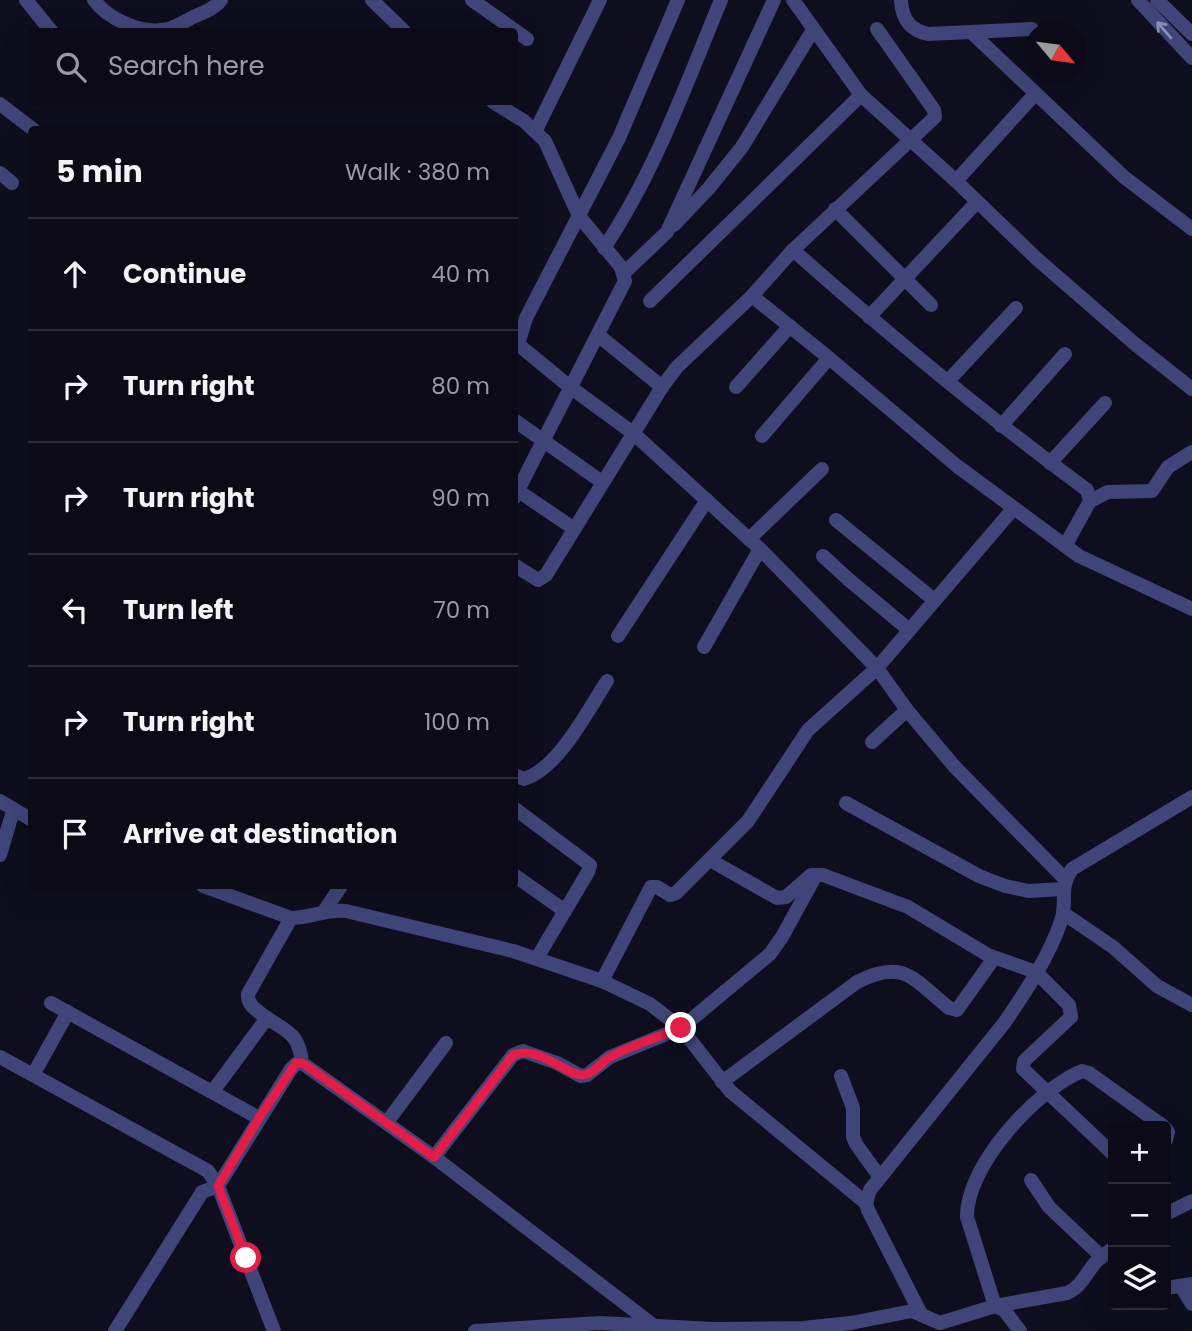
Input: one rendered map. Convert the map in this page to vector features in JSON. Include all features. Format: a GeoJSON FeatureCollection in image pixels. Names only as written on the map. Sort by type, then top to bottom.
{"type":"FeatureCollection","features":[{"type":"Feature","properties":{"kind":"street"},"geometry":{"type":"LineString","coordinates":[[26,0],[49,28]]}},
{"type":"Feature","properties":{"kind":"street"},"geometry":{"type":"LineString","coordinates":[[93,0],[111,17],[151,28]]}},
{"type":"Feature","properties":{"kind":"street"},"geometry":{"type":"LineString","coordinates":[[167,28],[210,10],[221,0]]}},
{"type":"Feature","properties":{"kind":"street"},"geometry":{"type":"LineString","coordinates":[[372,0],[401,28]]}},
{"type":"Feature","properties":{"kind":"street"},"geometry":{"type":"LineString","coordinates":[[472,0],[511,28]]}},
{"type":"Feature","properties":{"kind":"street"},"geometry":{"type":"LineString","coordinates":[[536,130],[600,0]]}},
{"type":"Feature","properties":{"kind":"street"},"geometry":{"type":"LineString","coordinates":[[678,0],[630,115],[526,318],[519,341],[524,352],[633,433],[749,539],[877,668],[907,710],[954,766],[1064,884]]}},
{"type":"Feature","properties":{"kind":"street"},"geometry":{"type":"LineString","coordinates":[[604,248],[650,167],[721,0]]}},
{"type":"Feature","properties":{"kind":"street"},"geometry":{"type":"LineString","coordinates":[[667,232],[774,0]]}},
{"type":"Feature","properties":{"kind":"street"},"geometry":{"type":"LineString","coordinates":[[793,0],[861,95],[1115,327],[1192,389]]}},
{"type":"Feature","properties":{"kind":"street"},"geometry":{"type":"LineString","coordinates":[[901,0],[906,22],[928,34],[1024,30]]}},
{"type":"Feature","properties":{"kind":"street"},"geometry":{"type":"LineString","coordinates":[[1138,0],[1192,58]]}},
{"type":"Feature","properties":{"kind":"street"},"geometry":{"type":"LineString","coordinates":[[1157,0],[1189,26]]}},
{"type":"Feature","properties":{"kind":"street"},"geometry":{"type":"LineString","coordinates":[[518,568],[533,578],[542,579],[662,387],[687,357],[752,296],[835,209],[933,120],[936,114],[877,29]]}},
{"type":"Feature","properties":{"kind":"street"},"geometry":{"type":"LineString","coordinates":[[624,273],[709,188],[742,147],[813,30]]}},
{"type":"Feature","properties":{"kind":"street"},"geometry":{"type":"LineString","coordinates":[[518,33],[527,39]]}},
{"type":"Feature","properties":{"kind":"street"},"geometry":{"type":"LineString","coordinates":[[971,33],[1124,177],[1192,229]]}},
{"type":"Feature","properties":{"kind":"street"},"geometry":{"type":"LineString","coordinates":[[956,181],[1035,94]]}},
{"type":"Feature","properties":{"kind":"street"},"geometry":{"type":"LineString","coordinates":[[650,301],[861,95]]}},
{"type":"Feature","properties":{"kind":"street"},"geometry":{"type":"LineString","coordinates":[[0,104],[29,126]]}},
{"type":"Feature","properties":{"kind":"street"},"geometry":{"type":"LineString","coordinates":[[498,105],[536,130],[545,141],[579,216],[624,273],[624,287],[518,488]]}},
{"type":"Feature","properties":{"kind":"street"},"geometry":{"type":"LineString","coordinates":[[0,173],[12,183]]}},
{"type":"Feature","properties":{"kind":"street"},"geometry":{"type":"LineString","coordinates":[[869,317],[977,202]]}},
{"type":"Feature","properties":{"kind":"street"},"geometry":{"type":"LineString","coordinates":[[835,209],[931,305]]}},
{"type":"Feature","properties":{"kind":"street"},"geometry":{"type":"LineString","coordinates":[[793,250],[1001,426],[1087,490],[1090,502]]}},
{"type":"Feature","properties":{"kind":"street"},"geometry":{"type":"LineString","coordinates":[[752,296],[957,466],[1065,546],[1091,563],[1192,609]]}},
{"type":"Feature","properties":{"kind":"street"},"geometry":{"type":"LineString","coordinates":[[948,381],[1016,308]]}},
{"type":"Feature","properties":{"kind":"street"},"geometry":{"type":"LineString","coordinates":[[736,387],[790,326]]}},
{"type":"Feature","properties":{"kind":"street"},"geometry":{"type":"LineString","coordinates":[[598,335],[662,387]]}},
{"type":"Feature","properties":{"kind":"street"},"geometry":{"type":"LineString","coordinates":[[1001,426],[1065,354]]}},
{"type":"Feature","properties":{"kind":"street"},"geometry":{"type":"LineString","coordinates":[[762,436],[830,358]]}},
{"type":"Feature","properties":{"kind":"street"},"geometry":{"type":"LineString","coordinates":[[1050,463],[1105,403]]}},
{"type":"Feature","properties":{"kind":"street"},"geometry":{"type":"LineString","coordinates":[[518,424],[602,482]]}},
{"type":"Feature","properties":{"kind":"street"},"geometry":{"type":"LineString","coordinates":[[1065,546],[1090,502],[1108,492],[1152,491],[1171,464],[1192,452]]}},
{"type":"Feature","properties":{"kind":"street"},"geometry":{"type":"LineString","coordinates":[[749,539],[822,468]]}},
{"type":"Feature","properties":{"kind":"street"},"geometry":{"type":"LineString","coordinates":[[518,493],[573,528]]}},
{"type":"Feature","properties":{"kind":"street"},"geometry":{"type":"LineString","coordinates":[[618,636],[708,500]]}},
{"type":"Feature","properties":{"kind":"street"},"geometry":{"type":"LineString","coordinates":[[601,981],[651,887],[674,894],[748,821],[808,730],[877,668],[1013,509]]}},
{"type":"Feature","properties":{"kind":"street"},"geometry":{"type":"LineString","coordinates":[[836,520],[933,600]]}},
{"type":"Feature","properties":{"kind":"street"},"geometry":{"type":"LineString","coordinates":[[704,647],[760,550]]}},
{"type":"Feature","properties":{"kind":"street"},"geometry":{"type":"LineString","coordinates":[[824,556],[908,629]]}},
{"type":"Feature","properties":{"kind":"street"},"geometry":{"type":"LineString","coordinates":[[518,777],[530,778],[554,758],[607,681]]}},
{"type":"Feature","properties":{"kind":"street"},"geometry":{"type":"LineString","coordinates":[[872,742],[907,710]]}},
{"type":"Feature","properties":{"kind":"street"},"geometry":{"type":"LineString","coordinates":[[921,1314],[867,1210],[870,1190],[1005,1022],[1037,972],[1063,913],[1064,884],[1072,869],[1192,797]]}},
{"type":"Feature","properties":{"kind":"street"},"geometry":{"type":"LineString","coordinates":[[0,801],[28,818]]}},
{"type":"Feature","properties":{"kind":"street"},"geometry":{"type":"LineString","coordinates":[[846,803],[979,876],[1005,886],[1029,891],[1064,884]]}},
{"type":"Feature","properties":{"kind":"street"},"geometry":{"type":"LineString","coordinates":[[0,855],[13,811]]}},
{"type":"Feature","properties":{"kind":"street"},"geometry":{"type":"LineString","coordinates":[[518,811],[590,864],[588,872],[537,958]]}},
{"type":"Feature","properties":{"kind":"street"},"geometry":{"type":"LineString","coordinates":[[710,860],[776,898],[786,897],[807,878],[817,874],[908,906],[994,958],[1037,972],[1072,1011],[1067,1022],[1022,1065],[1023,1069],[1108,1149]]}},
{"type":"Feature","properties":{"kind":"street"},"geometry":{"type":"LineString","coordinates":[[434,1157],[513,1055],[523,1051],[557,1063],[581,1076],[587,1075],[610,1057],[681,1028],[770,954],[817,874]]}},
{"type":"Feature","properties":{"kind":"street"},"geometry":{"type":"LineString","coordinates":[[518,878],[565,911]]}},
{"type":"Feature","properties":{"kind":"street"},"geometry":{"type":"LineString","coordinates":[[211,889],[291,918],[325,910],[346,911],[494,946],[601,981],[650,1004],[681,1028],[722,1082],[866,1203]]}},
{"type":"Feature","properties":{"kind":"street"},"geometry":{"type":"LineString","coordinates":[[325,910],[339,889]]}},
{"type":"Feature","properties":{"kind":"street"},"geometry":{"type":"LineString","coordinates":[[1063,913],[1113,947],[1157,986],[1192,1005]]}},
{"type":"Feature","properties":{"kind":"street"},"geometry":{"type":"LineString","coordinates":[[291,918],[248,994],[248,1000],[250,1006],[296,1040],[302,1063]]}},
{"type":"Feature","properties":{"kind":"street"},"geometry":{"type":"LineString","coordinates":[[722,1082],[857,982],[873,974],[886,970],[905,974],[949,1008],[957,1010],[994,958]]}},
{"type":"Feature","properties":{"kind":"street"},"geometry":{"type":"LineString","coordinates":[[51,1003],[259,1118]]}},
{"type":"Feature","properties":{"kind":"street"},"geometry":{"type":"LineString","coordinates":[[33,1075],[68,1012]]}},
{"type":"Feature","properties":{"kind":"street"},"geometry":{"type":"LineString","coordinates":[[214,1091],[267,1018]]}},
{"type":"Feature","properties":{"kind":"street"},"geometry":{"type":"LineString","coordinates":[[387,1122],[446,1043]]}},
{"type":"Feature","properties":{"kind":"street"},"geometry":{"type":"LineString","coordinates":[[0,1056],[208,1171],[218,1186],[274,1331]]}},
{"type":"Feature","properties":{"kind":"street"},"geometry":{"type":"LineString","coordinates":[[115,1331],[198,1197],[202,1192],[218,1186],[296,1063],[302,1063],[387,1122],[653,1325]]}},
{"type":"Feature","properties":{"kind":"street"},"geometry":{"type":"LineString","coordinates":[[1020,1331],[1004,1310],[995,1306],[967,1217],[969,1197],[982,1167],[1022,1116],[1048,1092],[1077,1072],[1086,1072],[1154,1121]]}},
{"type":"Feature","properties":{"kind":"street"},"geometry":{"type":"LineString","coordinates":[[841,1076],[853,1108],[853,1137],[879,1176]]}},
{"type":"Feature","properties":{"kind":"street"},"geometry":{"type":"LineString","coordinates":[[475,1331],[600,1323],[713,1330],[803,1328],[851,1323],[912,1311],[941,1327],[995,1306],[1067,1293],[1081,1284],[1107,1252],[1049,1207],[1031,1180]]}},
{"type":"Feature","properties":{"kind":"street"},"geometry":{"type":"LineString","coordinates":[[1171,1212],[1192,1201]]}},
{"type":"Feature","properties":{"kind":"street"},"geometry":{"type":"LineString","coordinates":[[1186,1285],[1192,1304]]}},
{"type":"Feature","properties":{"kind":"route"},"geometry":{"type":"LineString","coordinates":[[246,1258],[218,1186],[296,1063],[307,1066],[434,1157],[513,1055],[523,1051],[557,1063],[581,1076],[587,1075],[610,1057],[681,1028]]}}]}
